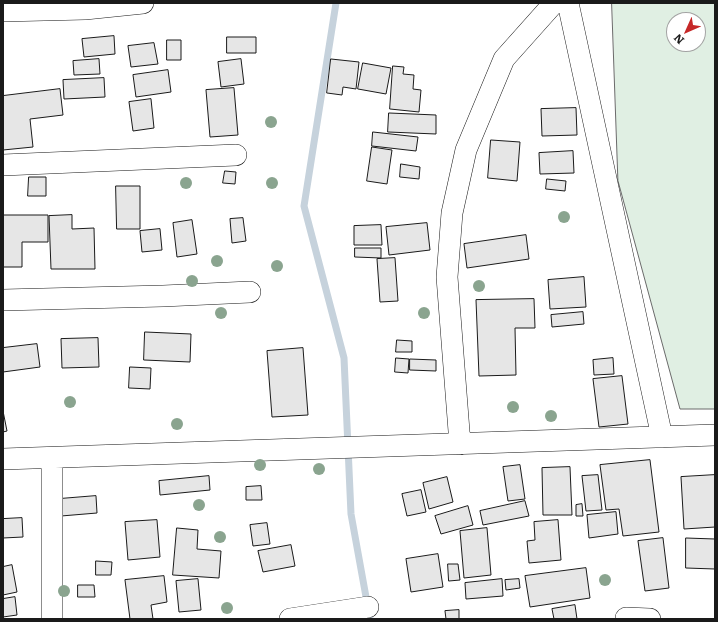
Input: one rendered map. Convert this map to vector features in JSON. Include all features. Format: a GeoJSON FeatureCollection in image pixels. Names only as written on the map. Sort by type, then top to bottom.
{"type":"FeatureCollection","features":[{"type":"Feature","properties":{"kind":"street"},"geometry":{"type":"LineString","coordinates":[[3,11],[85,9],[143,3]]}},
{"type":"Feature","properties":{"kind":"street"},"geometry":{"type":"LineString","coordinates":[[460,444],[447,277],[452,213],[466,150],[504,58],[554,3]]}},
{"type":"Feature","properties":{"kind":"street"},"geometry":{"type":"LineString","coordinates":[[568,3],[662,437]]}},
{"type":"Feature","properties":{"kind":"street"},"geometry":{"type":"LineString","coordinates":[[3,165],[236,155]]}},
{"type":"Feature","properties":{"kind":"street"},"geometry":{"type":"LineString","coordinates":[[3,300],[250,292]]}},
{"type":"Feature","properties":{"kind":"street"},"geometry":{"type":"LineString","coordinates":[[3,459],[715,436]]}},
{"type":"Feature","properties":{"kind":"street"},"geometry":{"type":"LineString","coordinates":[[52,458],[52,619]]}},
{"type":"Feature","properties":{"kind":"street"},"geometry":{"type":"LineString","coordinates":[[290,619],[368,607]]}},
{"type":"Feature","properties":{"kind":"street"},"geometry":{"type":"LineString","coordinates":[[626,618],[650,619]]}},
{"type":"Feature","properties":{"kind":"green space"},"geometry":{"type":"Polygon","coordinates":[[[612,3],[715,3],[715,409],[680,409],[618,181],[612,3]]]}},
{"type":"Feature","properties":{"kind":"building"},"geometry":{"type":"Polygon","coordinates":[[[114,36],[115,54],[84,57],[82,39],[114,36]]]}},
{"type":"Feature","properties":{"kind":"building"},"geometry":{"type":"Polygon","coordinates":[[[227,37],[256,37],[256,53],[227,53],[227,37]]]}},
{"type":"Feature","properties":{"kind":"building"},"geometry":{"type":"Polygon","coordinates":[[[167,40],[181,40],[181,60],[167,60],[167,40]]]}},
{"type":"Feature","properties":{"kind":"building"},"geometry":{"type":"Polygon","coordinates":[[[154,43],[158,64],[131,67],[128,46],[154,43]]]}},
{"type":"Feature","properties":{"kind":"building"},"geometry":{"type":"Polygon","coordinates":[[[99,59],[100,74],[74,75],[73,61],[99,59]]]}},
{"type":"Feature","properties":{"kind":"building"},"geometry":{"type":"Polygon","coordinates":[[[241,59],[244,84],[221,87],[218,62],[241,59]]]}},
{"type":"Feature","properties":{"kind":"building"},"geometry":{"type":"Polygon","coordinates":[[[331,59],[359,62],[356,89],[343,87],[342,95],[327,93],[331,59]]]}},
{"type":"Feature","properties":{"kind":"building"},"geometry":{"type":"Polygon","coordinates":[[[363,63],[391,68],[386,94],[358,89],[363,63]]]}},
{"type":"Feature","properties":{"kind":"building"},"geometry":{"type":"Polygon","coordinates":[[[393,66],[404,67],[403,74],[414,75],[413,89],[421,90],[419,112],[390,109],[393,66]]]}},
{"type":"Feature","properties":{"kind":"building"},"geometry":{"type":"Polygon","coordinates":[[[168,70],[171,92],[136,97],[133,75],[168,70]]]}},
{"type":"Feature","properties":{"kind":"building"},"geometry":{"type":"Polygon","coordinates":[[[104,78],[105,97],[64,99],[63,80],[104,78]]]}},
{"type":"Feature","properties":{"kind":"building"},"geometry":{"type":"Polygon","coordinates":[[[234,88],[238,135],[210,137],[206,90],[234,88]]]}},
{"type":"Feature","properties":{"kind":"building"},"geometry":{"type":"Polygon","coordinates":[[[60,89],[63,115],[30,119],[33,147],[3,150],[3,96],[60,89]]]}},
{"type":"Feature","properties":{"kind":"building"},"geometry":{"type":"Polygon","coordinates":[[[151,99],[154,128],[133,131],[129,102],[151,99]]]}},
{"type":"Feature","properties":{"kind":"building"},"geometry":{"type":"Polygon","coordinates":[[[576,108],[577,135],[542,136],[541,109],[576,108]]]}},
{"type":"Feature","properties":{"kind":"building"},"geometry":{"type":"Polygon","coordinates":[[[389,113],[436,115],[436,134],[388,132],[389,113]]]}},
{"type":"Feature","properties":{"kind":"building"},"geometry":{"type":"Polygon","coordinates":[[[373,132],[418,137],[416,151],[372,146],[373,132]]]}},
{"type":"Feature","properties":{"kind":"building"},"geometry":{"type":"Polygon","coordinates":[[[491,140],[520,142],[517,181],[488,178],[491,140]]]}},
{"type":"Feature","properties":{"kind":"building"},"geometry":{"type":"Polygon","coordinates":[[[372,147],[392,150],[387,184],[367,181],[372,147]]]}},
{"type":"Feature","properties":{"kind":"building"},"geometry":{"type":"Polygon","coordinates":[[[573,151],[574,173],[540,174],[539,153],[573,151]]]}},
{"type":"Feature","properties":{"kind":"building"},"geometry":{"type":"Polygon","coordinates":[[[401,164],[420,167],[419,179],[400,177],[401,164]]]}},
{"type":"Feature","properties":{"kind":"building"},"geometry":{"type":"Polygon","coordinates":[[[225,171],[236,172],[235,184],[223,183],[225,171]]]}},
{"type":"Feature","properties":{"kind":"building"},"geometry":{"type":"Polygon","coordinates":[[[29,177],[46,177],[46,196],[28,196],[29,177]]]}},
{"type":"Feature","properties":{"kind":"building"},"geometry":{"type":"Polygon","coordinates":[[[547,179],[566,181],[565,191],[546,189],[547,179]]]}},
{"type":"Feature","properties":{"kind":"building"},"geometry":{"type":"Polygon","coordinates":[[[116,186],[140,186],[140,229],[117,229],[116,186]]]}},
{"type":"Feature","properties":{"kind":"building"},"geometry":{"type":"Polygon","coordinates":[[[3,215],[48,215],[48,242],[22,242],[22,267],[3,267],[3,215]]]}},
{"type":"Feature","properties":{"kind":"building"},"geometry":{"type":"Polygon","coordinates":[[[72,215],[72,229],[94,228],[95,269],[51,269],[49,216],[72,215]]]}},
{"type":"Feature","properties":{"kind":"building"},"geometry":{"type":"Polygon","coordinates":[[[243,218],[246,241],[232,243],[230,219],[243,218]]]}},
{"type":"Feature","properties":{"kind":"building"},"geometry":{"type":"Polygon","coordinates":[[[192,220],[197,254],[177,257],[173,223],[192,220]]]}},
{"type":"Feature","properties":{"kind":"building"},"geometry":{"type":"Polygon","coordinates":[[[427,223],[430,250],[389,255],[386,227],[427,223]]]}},
{"type":"Feature","properties":{"kind":"building"},"geometry":{"type":"Polygon","coordinates":[[[381,225],[382,245],[354,245],[354,226],[381,225]]]}},
{"type":"Feature","properties":{"kind":"building"},"geometry":{"type":"Polygon","coordinates":[[[160,229],[162,250],[142,252],[140,231],[160,229]]]}},
{"type":"Feature","properties":{"kind":"building"},"geometry":{"type":"Polygon","coordinates":[[[526,235],[529,259],[467,268],[464,244],[526,235]]]}},
{"type":"Feature","properties":{"kind":"building"},"geometry":{"type":"Polygon","coordinates":[[[355,248],[381,248],[381,258],[355,257],[355,248]]]}},
{"type":"Feature","properties":{"kind":"building"},"geometry":{"type":"Polygon","coordinates":[[[395,258],[398,301],[380,302],[377,259],[395,258]]]}},
{"type":"Feature","properties":{"kind":"building"},"geometry":{"type":"Polygon","coordinates":[[[584,277],[586,307],[550,309],[548,280],[584,277]]]}},
{"type":"Feature","properties":{"kind":"building"},"geometry":{"type":"Polygon","coordinates":[[[534,299],[535,328],[515,328],[516,375],[479,376],[476,300],[534,299]]]}},
{"type":"Feature","properties":{"kind":"building"},"geometry":{"type":"Polygon","coordinates":[[[583,312],[584,324],[552,327],[551,315],[583,312]]]}},
{"type":"Feature","properties":{"kind":"building"},"geometry":{"type":"Polygon","coordinates":[[[145,332],[191,334],[190,362],[144,360],[145,332]]]}},
{"type":"Feature","properties":{"kind":"building"},"geometry":{"type":"Polygon","coordinates":[[[98,338],[99,367],[62,368],[61,339],[98,338]]]}},
{"type":"Feature","properties":{"kind":"building"},"geometry":{"type":"Polygon","coordinates":[[[397,340],[412,341],[412,352],[396,352],[397,340]]]}},
{"type":"Feature","properties":{"kind":"building"},"geometry":{"type":"Polygon","coordinates":[[[37,344],[40,367],[3,372],[3,348],[37,344]]]}},
{"type":"Feature","properties":{"kind":"building"},"geometry":{"type":"Polygon","coordinates":[[[303,348],[308,415],[272,417],[267,351],[303,348]]]}},
{"type":"Feature","properties":{"kind":"building"},"geometry":{"type":"Polygon","coordinates":[[[396,358],[409,359],[408,373],[395,372],[396,358]]]}},
{"type":"Feature","properties":{"kind":"building"},"geometry":{"type":"Polygon","coordinates":[[[613,358],[614,374],[594,375],[593,360],[613,358]]]}},
{"type":"Feature","properties":{"kind":"building"},"geometry":{"type":"Polygon","coordinates":[[[410,359],[436,360],[436,371],[410,370],[410,359]]]}},
{"type":"Feature","properties":{"kind":"building"},"geometry":{"type":"Polygon","coordinates":[[[130,367],[151,368],[150,389],[129,388],[130,367]]]}},
{"type":"Feature","properties":{"kind":"building"},"geometry":{"type":"Polygon","coordinates":[[[622,376],[628,424],[599,427],[593,379],[622,376]]]}},
{"type":"Feature","properties":{"kind":"building"},"geometry":{"type":"Polygon","coordinates":[[[3,411],[7,431],[3,432],[3,411]]]}},
{"type":"Feature","properties":{"kind":"building"},"geometry":{"type":"Polygon","coordinates":[[[650,460],[659,532],[623,536],[619,509],[606,510],[600,465],[650,460]]]}},
{"type":"Feature","properties":{"kind":"building"},"geometry":{"type":"Polygon","coordinates":[[[520,465],[525,499],[508,501],[503,467],[520,465]]]}},
{"type":"Feature","properties":{"kind":"building"},"geometry":{"type":"Polygon","coordinates":[[[570,467],[572,515],[543,515],[542,468],[570,467]]]}},
{"type":"Feature","properties":{"kind":"building"},"geometry":{"type":"Polygon","coordinates":[[[598,475],[602,510],[586,511],[582,476],[598,475]]]}},
{"type":"Feature","properties":{"kind":"building"},"geometry":{"type":"Polygon","coordinates":[[[715,475],[715,527],[684,529],[681,477],[715,475]]]}},
{"type":"Feature","properties":{"kind":"building"},"geometry":{"type":"Polygon","coordinates":[[[209,476],[210,490],[160,495],[159,481],[209,476]]]}},
{"type":"Feature","properties":{"kind":"building"},"geometry":{"type":"Polygon","coordinates":[[[447,477],[453,502],[429,509],[423,483],[447,477]]]}},
{"type":"Feature","properties":{"kind":"building"},"geometry":{"type":"Polygon","coordinates":[[[261,486],[262,500],[246,500],[246,487],[261,486]]]}},
{"type":"Feature","properties":{"kind":"building"},"geometry":{"type":"Polygon","coordinates":[[[421,490],[426,512],[407,516],[402,494],[421,490]]]}},
{"type":"Feature","properties":{"kind":"building"},"geometry":{"type":"Polygon","coordinates":[[[96,496],[97,513],[61,516],[59,499],[96,496]]]}},
{"type":"Feature","properties":{"kind":"building"},"geometry":{"type":"Polygon","coordinates":[[[525,501],[529,516],[483,525],[480,511],[525,501]]]}},
{"type":"Feature","properties":{"kind":"building"},"geometry":{"type":"Polygon","coordinates":[[[582,504],[583,516],[576,516],[576,505],[582,504]]]}},
{"type":"Feature","properties":{"kind":"building"},"geometry":{"type":"Polygon","coordinates":[[[468,506],[473,525],[441,534],[435,516],[468,506]]]}},
{"type":"Feature","properties":{"kind":"building"},"geometry":{"type":"Polygon","coordinates":[[[616,512],[618,534],[589,538],[587,515],[616,512]]]}},
{"type":"Feature","properties":{"kind":"building"},"geometry":{"type":"Polygon","coordinates":[[[22,518],[23,537],[3,538],[3,519],[22,518]]]}},
{"type":"Feature","properties":{"kind":"building"},"geometry":{"type":"Polygon","coordinates":[[[157,520],[160,557],[128,560],[125,522],[157,520]]]}},
{"type":"Feature","properties":{"kind":"building"},"geometry":{"type":"Polygon","coordinates":[[[558,520],[561,560],[529,563],[527,541],[535,540],[534,522],[558,520]]]}},
{"type":"Feature","properties":{"kind":"building"},"geometry":{"type":"Polygon","coordinates":[[[267,523],[270,544],[253,546],[250,525],[267,523]]]}},
{"type":"Feature","properties":{"kind":"building"},"geometry":{"type":"Polygon","coordinates":[[[177,528],[198,530],[197,549],[221,551],[219,578],[173,575],[177,528]]]}},
{"type":"Feature","properties":{"kind":"building"},"geometry":{"type":"Polygon","coordinates":[[[487,528],[491,575],[464,578],[460,531],[487,528]]]}},
{"type":"Feature","properties":{"kind":"building"},"geometry":{"type":"Polygon","coordinates":[[[663,538],[669,588],[645,591],[638,541],[663,538]]]}},
{"type":"Feature","properties":{"kind":"building"},"geometry":{"type":"Polygon","coordinates":[[[686,538],[715,539],[715,569],[686,568],[686,538]]]}},
{"type":"Feature","properties":{"kind":"building"},"geometry":{"type":"Polygon","coordinates":[[[291,545],[295,566],[263,572],[258,551],[291,545]]]}},
{"type":"Feature","properties":{"kind":"building"},"geometry":{"type":"Polygon","coordinates":[[[438,554],[443,587],[411,592],[406,559],[438,554]]]}},
{"type":"Feature","properties":{"kind":"building"},"geometry":{"type":"Polygon","coordinates":[[[96,561],[112,562],[111,575],[96,575],[96,561]]]}},
{"type":"Feature","properties":{"kind":"building"},"geometry":{"type":"Polygon","coordinates":[[[448,564],[458,564],[460,580],[449,581],[448,564]]]}},
{"type":"Feature","properties":{"kind":"building"},"geometry":{"type":"Polygon","coordinates":[[[12,565],[17,592],[3,595],[3,567],[12,565]]]}},
{"type":"Feature","properties":{"kind":"building"},"geometry":{"type":"Polygon","coordinates":[[[586,568],[590,598],[530,607],[525,576],[586,568]]]}},
{"type":"Feature","properties":{"kind":"building"},"geometry":{"type":"Polygon","coordinates":[[[164,576],[167,602],[151,605],[153,619],[130,619],[125,580],[164,576]]]}},
{"type":"Feature","properties":{"kind":"building"},"geometry":{"type":"Polygon","coordinates":[[[198,579],[201,610],[179,612],[176,581],[198,579]]]}},
{"type":"Feature","properties":{"kind":"building"},"geometry":{"type":"Polygon","coordinates":[[[502,579],[503,596],[466,599],[465,583],[502,579]]]}},
{"type":"Feature","properties":{"kind":"building"},"geometry":{"type":"Polygon","coordinates":[[[519,579],[520,588],[506,590],[505,580],[519,579]]]}},
{"type":"Feature","properties":{"kind":"building"},"geometry":{"type":"Polygon","coordinates":[[[78,585],[94,585],[95,597],[78,597],[78,585]]]}},
{"type":"Feature","properties":{"kind":"building"},"geometry":{"type":"Polygon","coordinates":[[[15,597],[17,615],[3,617],[3,599],[15,597]]]}},
{"type":"Feature","properties":{"kind":"building"},"geometry":{"type":"Polygon","coordinates":[[[575,605],[577,619],[554,619],[552,609],[575,605]]]}},
{"type":"Feature","properties":{"kind":"building"},"geometry":{"type":"Polygon","coordinates":[[[459,610],[459,619],[446,619],[445,611],[459,610]]]}},
{"type":"Feature","properties":{"kind":"waterway"},"geometry":{"type":"LineString","coordinates":[[336,3],[304,206],[344,358],[351,514],[370,619]]}}]}
